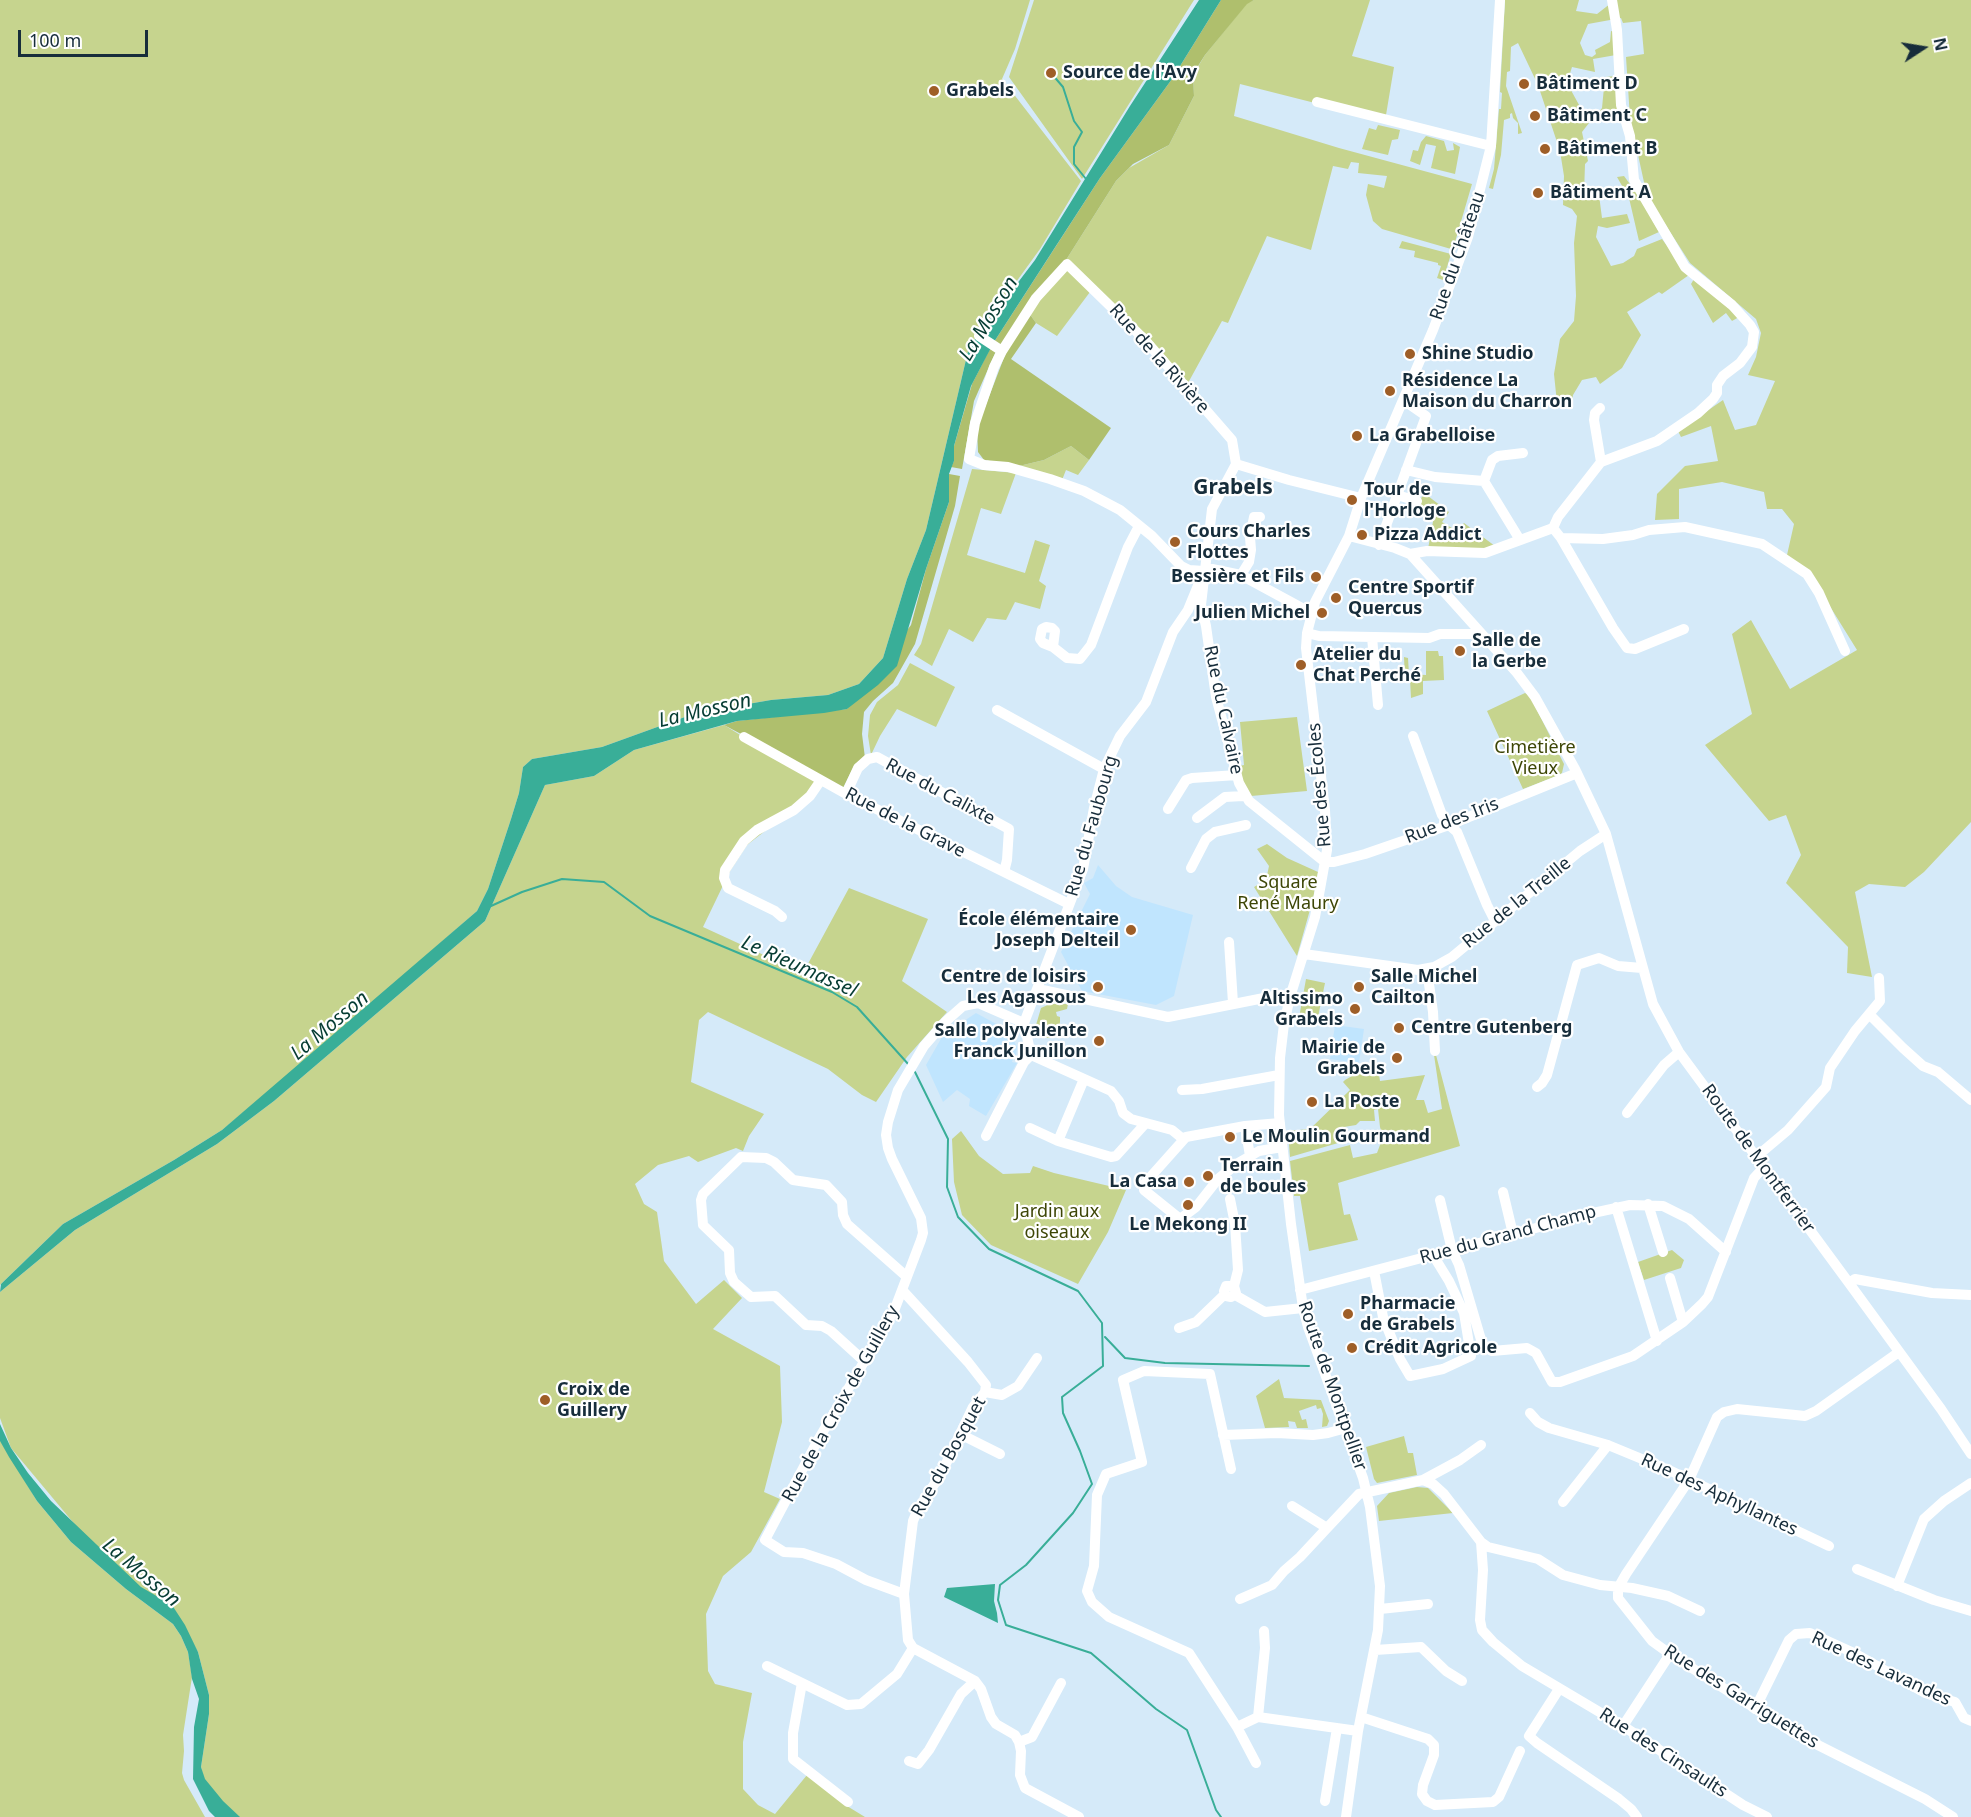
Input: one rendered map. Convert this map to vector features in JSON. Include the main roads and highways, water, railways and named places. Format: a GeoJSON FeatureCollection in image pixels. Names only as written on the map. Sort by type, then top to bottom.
{"type":"FeatureCollection","features":[{"type":"Feature","properties":{"kind":"waterway"},"geometry":{"type":"LineString","coordinates":[[1051,73],[1063,87],[1074,121],[1082,132],[1074,147],[1074,164],[1086,179]]}},
{"type":"Feature","properties":{"kind":"waterway","name":"Le Rieumassel"},"geometry":{"type":"LineString","coordinates":[[491,906],[522,892],[562,879],[604,882],[650,916],[832,992],[857,1007],[909,1065]]}},
{"type":"Feature","properties":{"kind":"waterway","name":"Le Rieumassel"},"geometry":{"type":"LineString","coordinates":[[915,1072],[948,1139],[947,1187],[958,1217],[989,1249],[1078,1291],[1102,1323],[1103,1366],[1062,1397],[1063,1413],[1092,1484],[1073,1513],[1026,1565],[1000,1585],[998,1600],[1006,1625],[1091,1653],[1156,1709],[1187,1730],[1216,1810],[1221,1817]]}},
{"type":"Feature","properties":{"kind":"waterway"},"geometry":{"type":"LineString","coordinates":[[1105,1337],[1125,1358],[1165,1363],[1309,1366]]}},
{"type":"Feature","properties":{"kind":"place","name":"Source de l'Avy"},"geometry":{"type":"Point","coordinates":[1051,73]}},
{"type":"Feature","properties":{"kind":"place","name":"Bâtiment D"},"geometry":{"type":"Point","coordinates":[1524,84]}},
{"type":"Feature","properties":{"kind":"place","name":"Grabels"},"geometry":{"type":"Point","coordinates":[934,91]}},
{"type":"Feature","properties":{"kind":"place","name":"Bâtiment C"},"geometry":{"type":"Point","coordinates":[1535,116]}},
{"type":"Feature","properties":{"kind":"place","name":"Bâtiment B"},"geometry":{"type":"Point","coordinates":[1545,149]}},
{"type":"Feature","properties":{"kind":"place","name":"Bâtiment A"},"geometry":{"type":"Point","coordinates":[1538,193]}},
{"type":"Feature","properties":{"kind":"place","name":"Shine Studio"},"geometry":{"type":"Point","coordinates":[1410,354]}},
{"type":"Feature","properties":{"kind":"place","name":"Résidence La Maison du Charron"},"geometry":{"type":"Point","coordinates":[1390,391]}},
{"type":"Feature","properties":{"kind":"place","name":"La Grabelloise"},"geometry":{"type":"Point","coordinates":[1357,436]}},
{"type":"Feature","properties":{"kind":"place","name":"Tour de l'Horloge"},"geometry":{"type":"Point","coordinates":[1352,500]}},
{"type":"Feature","properties":{"kind":"place","name":"Pizza Addict"},"geometry":{"type":"Point","coordinates":[1362,535]}},
{"type":"Feature","properties":{"kind":"place","name":"Cours Charles Flottes"},"geometry":{"type":"Point","coordinates":[1175,542]}},
{"type":"Feature","properties":{"kind":"place","name":"Bessière et Fils"},"geometry":{"type":"Point","coordinates":[1316,577]}},
{"type":"Feature","properties":{"kind":"place","name":"Centre Sportif Quercus"},"geometry":{"type":"Point","coordinates":[1336,598]}},
{"type":"Feature","properties":{"kind":"place","name":"Julien Michel"},"geometry":{"type":"Point","coordinates":[1322,613]}},
{"type":"Feature","properties":{"kind":"place","name":"Salle de la Gerbe"},"geometry":{"type":"Point","coordinates":[1460,651]}},
{"type":"Feature","properties":{"kind":"place","name":"Atelier du Chat Perché"},"geometry":{"type":"Point","coordinates":[1301,665]}},
{"type":"Feature","properties":{"kind":"place","name":"École élémentaire Joseph Delteil"},"geometry":{"type":"Point","coordinates":[1131,930]}},
{"type":"Feature","properties":{"kind":"place","name":"Centre de loisirs Les Agassous"},"geometry":{"type":"Point","coordinates":[1098,987]}},
{"type":"Feature","properties":{"kind":"place","name":"Salle Michel Cailton"},"geometry":{"type":"Point","coordinates":[1359,987]}},
{"type":"Feature","properties":{"kind":"place","name":"Altissimo Grabels"},"geometry":{"type":"Point","coordinates":[1355,1009]}},
{"type":"Feature","properties":{"kind":"place","name":"Centre Gutenberg"},"geometry":{"type":"Point","coordinates":[1399,1028]}},
{"type":"Feature","properties":{"kind":"place","name":"Salle polyvalente Franck Junillon"},"geometry":{"type":"Point","coordinates":[1099,1041]}},
{"type":"Feature","properties":{"kind":"place","name":"Mairie de Grabels"},"geometry":{"type":"Point","coordinates":[1397,1058]}},
{"type":"Feature","properties":{"kind":"place","name":"La Poste"},"geometry":{"type":"Point","coordinates":[1312,1102]}},
{"type":"Feature","properties":{"kind":"place","name":"Le Moulin Gourmand"},"geometry":{"type":"Point","coordinates":[1230,1137]}},
{"type":"Feature","properties":{"kind":"place","name":"Terrain de boules"},"geometry":{"type":"Point","coordinates":[1208,1176]}},
{"type":"Feature","properties":{"kind":"place","name":"La Casa"},"geometry":{"type":"Point","coordinates":[1189,1182]}},
{"type":"Feature","properties":{"kind":"place","name":"Le Mekong II"},"geometry":{"type":"Point","coordinates":[1188,1205]}},
{"type":"Feature","properties":{"kind":"place","name":"Pharmacie de Grabels"},"geometry":{"type":"Point","coordinates":[1348,1314]}},
{"type":"Feature","properties":{"kind":"place","name":"Crédit Agricole"},"geometry":{"type":"Point","coordinates":[1352,1348]}},
{"type":"Feature","properties":{"kind":"place","name":"Croix de Guillery"},"geometry":{"type":"Point","coordinates":[545,1400]}},
{"type":"Feature","properties":{"kind":"district","name":"Grabels"},"geometry":{"type":"Point","coordinates":[1233,488]}},
{"type":"Feature","properties":{"kind":"water label","name":"La Mosson"},"geometry":{"type":"Point","coordinates":[989,319]}},
{"type":"Feature","properties":{"kind":"water label","name":"La Mosson"},"geometry":{"type":"Point","coordinates":[705,711]}},
{"type":"Feature","properties":{"kind":"water label","name":"La Mosson"},"geometry":{"type":"Point","coordinates":[330,1026]}},
{"type":"Feature","properties":{"kind":"water label","name":"La Mosson"},"geometry":{"type":"Point","coordinates":[141,1573]}},
{"type":"Feature","properties":{"kind":"park label","name":"Cimetière Vieux"},"geometry":{"type":"Point","coordinates":[1535,758]}},
{"type":"Feature","properties":{"kind":"park label","name":"Square René Maury"},"geometry":{"type":"Point","coordinates":[1288,893]}},
{"type":"Feature","properties":{"kind":"park label","name":"Jardin aux oiseaux"},"geometry":{"type":"Point","coordinates":[1057,1222]}}]}
